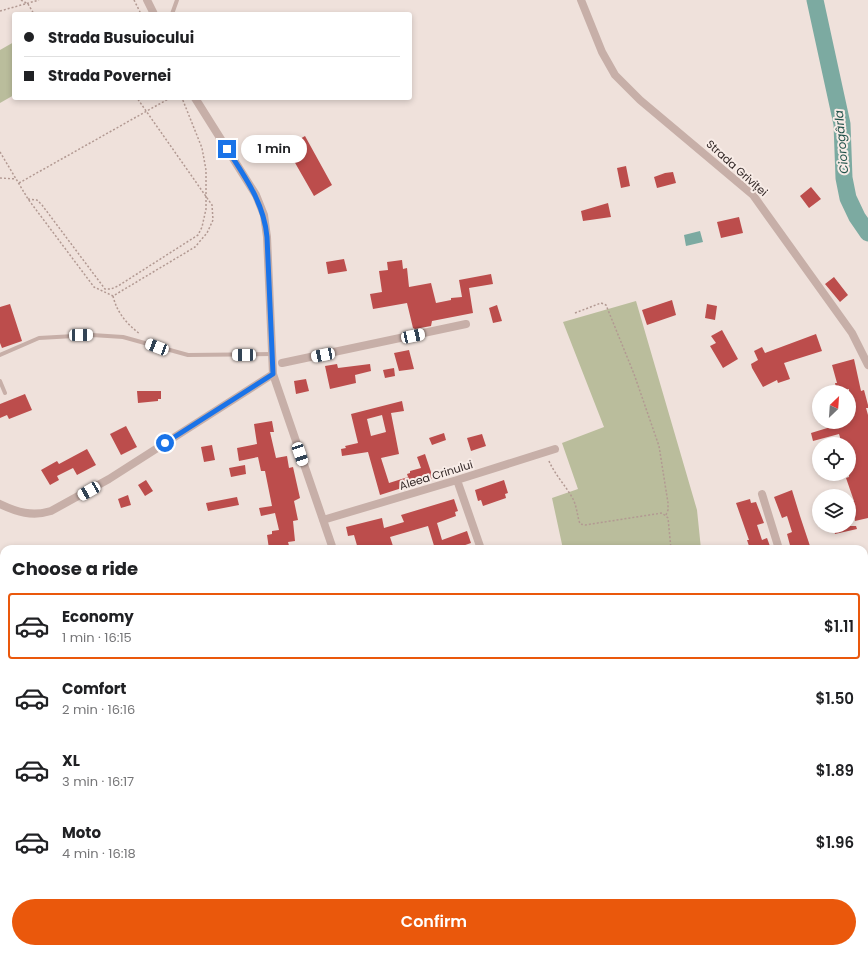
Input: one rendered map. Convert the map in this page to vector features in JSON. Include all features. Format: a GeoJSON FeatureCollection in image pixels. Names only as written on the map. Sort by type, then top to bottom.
{"type":"FeatureCollection","features":[{"type":"Feature","properties":{"kind":"street"},"geometry":{"type":"LineString","coordinates":[[147,0],[153,12]]}},
{"type":"Feature","properties":{"kind":"street","name":"Strada Griviței"},"geometry":{"type":"LineString","coordinates":[[581,0],[602,52],[615,75],[640,100],[753,195],[852,333],[868,365]]}},
{"type":"Feature","properties":{"kind":"street"},"geometry":{"type":"LineString","coordinates":[[197,100],[251,187],[262,210],[266,225],[273,374],[332,545]]}},
{"type":"Feature","properties":{"kind":"street"},"geometry":{"type":"LineString","coordinates":[[282,363],[466,324]]}},
{"type":"Feature","properties":{"kind":"street"},"geometry":{"type":"LineString","coordinates":[[0,504],[29,514],[51,511],[109,479],[273,374]]}},
{"type":"Feature","properties":{"kind":"street","name":"Aleea Crinului"},"geometry":{"type":"LineString","coordinates":[[323,520],[555,449]]}},
{"type":"Feature","properties":{"kind":"street"},"geometry":{"type":"LineString","coordinates":[[457,480],[480,545]]}},
{"type":"Feature","properties":{"kind":"street"},"geometry":{"type":"LineString","coordinates":[[762,494],[778,545]]}},
{"type":"Feature","properties":{"kind":"lane"},"geometry":{"type":"LineString","coordinates":[[173,12],[177,0]]}},
{"type":"Feature","properties":{"kind":"lane"},"geometry":{"type":"LineString","coordinates":[[0,355],[38,338],[48,336],[92,335],[123,337],[188,355],[272,354]]}},
{"type":"Feature","properties":{"kind":"lane"},"geometry":{"type":"LineString","coordinates":[[272,365],[282,363]]}},
{"type":"Feature","properties":{"kind":"lane"},"geometry":{"type":"LineString","coordinates":[[0,381],[5,393]]}},
{"type":"Feature","properties":{"kind":"path"},"geometry":{"type":"LineString","coordinates":[[21,0],[28,4],[33,12]]}},
{"type":"Feature","properties":{"kind":"path"},"geometry":{"type":"LineString","coordinates":[[0,11],[39,0]]}},
{"type":"Feature","properties":{"kind":"path"},"geometry":{"type":"LineString","coordinates":[[134,0],[140,12]]}},
{"type":"Feature","properties":{"kind":"path"},"geometry":{"type":"LineString","coordinates":[[113,296],[195,247],[207,233],[213,220],[212,205],[139,100]]}},
{"type":"Feature","properties":{"kind":"path"},"geometry":{"type":"LineString","coordinates":[[19,183],[166,100]]}},
{"type":"Feature","properties":{"kind":"path"},"geometry":{"type":"LineString","coordinates":[[28,199],[36,200],[42,205],[105,289],[112,289],[198,235],[204,220],[206,209],[206,170],[202,148],[183,100]]}},
{"type":"Feature","properties":{"kind":"path"},"geometry":{"type":"LineString","coordinates":[[0,152],[28,199],[94,287],[113,296]]}},
{"type":"Feature","properties":{"kind":"path"},"geometry":{"type":"LineString","coordinates":[[0,178],[16,179]]}},
{"type":"Feature","properties":{"kind":"path"},"geometry":{"type":"LineString","coordinates":[[113,296],[115,305],[127,324],[157,347]]}},
{"type":"Feature","properties":{"kind":"path"},"geometry":{"type":"LineString","coordinates":[[575,313],[602,303],[606,305],[634,374],[659,446],[668,503],[666,515],[668,518],[671,545]]}},
{"type":"Feature","properties":{"kind":"path"},"geometry":{"type":"LineString","coordinates":[[547,456],[553,470],[574,500],[579,514],[580,524],[584,525],[658,512],[666,515]]}},
{"type":"Feature","properties":{"kind":"green space"},"geometry":{"type":"Polygon","coordinates":[[[12,43],[12,96],[0,103],[0,50],[12,43]]]}},
{"type":"Feature","properties":{"kind":"green space"},"geometry":{"type":"Polygon","coordinates":[[[636,301],[697,510],[701,545],[562,545],[552,498],[578,489],[562,443],[604,427],[563,322],[636,301]]]}},
{"type":"Feature","properties":{"kind":"water"},"geometry":{"type":"Polygon","coordinates":[[[700,231],[703,242],[686,246],[684,235],[700,231]]]}},
{"type":"Feature","properties":{"kind":"building"},"geometry":{"type":"Polygon","coordinates":[[[305,136],[332,185],[314,196],[286,147],[305,136]]]}},
{"type":"Feature","properties":{"kind":"building"},"geometry":{"type":"Polygon","coordinates":[[[626,166],[630,186],[621,188],[617,168],[626,166]]]}},
{"type":"Feature","properties":{"kind":"building"},"geometry":{"type":"Polygon","coordinates":[[[673,172],[676,183],[657,188],[654,177],[673,172]]]}},
{"type":"Feature","properties":{"kind":"building"},"geometry":{"type":"Polygon","coordinates":[[[811,187],[821,199],[809,208],[800,196],[811,187]]]}},
{"type":"Feature","properties":{"kind":"building"},"geometry":{"type":"Polygon","coordinates":[[[608,203],[611,217],[583,221],[581,211],[608,203]]]}},
{"type":"Feature","properties":{"kind":"building"},"geometry":{"type":"Polygon","coordinates":[[[739,217],[743,233],[721,238],[717,222],[739,217]]]}},
{"type":"Feature","properties":{"kind":"building"},"geometry":{"type":"Polygon","coordinates":[[[344,259],[347,271],[328,274],[326,262],[344,259]]]}},
{"type":"Feature","properties":{"kind":"building"},"geometry":{"type":"Polygon","coordinates":[[[402,260],[403,269],[407,268],[409,287],[431,283],[436,303],[451,300],[451,298],[462,297],[459,280],[491,274],[493,284],[469,288],[473,313],[432,321],[431,326],[415,329],[413,328],[407,303],[373,309],[370,294],[382,292],[379,271],[388,270],[387,262],[402,260]]]}},
{"type":"Feature","properties":{"kind":"building"},"geometry":{"type":"Polygon","coordinates":[[[834,277],[848,295],[840,302],[825,284],[834,277]]]}},
{"type":"Feature","properties":{"kind":"building"},"geometry":{"type":"Polygon","coordinates":[[[672,300],[676,315],[647,325],[642,310],[672,300]]]}},
{"type":"Feature","properties":{"kind":"building"},"geometry":{"type":"Polygon","coordinates":[[[10,304],[22,341],[2,348],[0,343],[0,307],[10,304]]]}},
{"type":"Feature","properties":{"kind":"building"},"geometry":{"type":"Polygon","coordinates":[[[707,304],[717,306],[715,320],[705,318],[707,304]]]}},
{"type":"Feature","properties":{"kind":"building"},"geometry":{"type":"Polygon","coordinates":[[[497,305],[502,321],[493,323],[489,308],[497,305]]]}},
{"type":"Feature","properties":{"kind":"building"},"geometry":{"type":"Polygon","coordinates":[[[722,330],[738,359],[723,368],[710,346],[716,343],[711,336],[722,330]]]}},
{"type":"Feature","properties":{"kind":"building"},"geometry":{"type":"Polygon","coordinates":[[[816,334],[822,351],[784,363],[790,379],[778,383],[777,380],[763,387],[751,364],[758,360],[754,351],[762,347],[765,353],[816,334]]]}},
{"type":"Feature","properties":{"kind":"building"},"geometry":{"type":"Polygon","coordinates":[[[409,350],[414,369],[399,371],[394,353],[409,350]]]}},
{"type":"Feature","properties":{"kind":"building"},"geometry":{"type":"Polygon","coordinates":[[[854,359],[861,391],[864,390],[868,405],[868,408],[866,408],[868,415],[868,518],[856,521],[856,489],[850,489],[847,481],[856,481],[856,437],[840,437],[839,434],[828,437],[812,437],[811,433],[824,429],[856,429],[856,385],[835,385],[835,383],[837,383],[832,365],[854,359]]]}},
{"type":"Feature","properties":{"kind":"building"},"geometry":{"type":"Polygon","coordinates":[[[337,364],[338,368],[370,364],[371,371],[355,375],[356,383],[330,389],[325,366],[337,364]]]}},
{"type":"Feature","properties":{"kind":"building"},"geometry":{"type":"Polygon","coordinates":[[[394,368],[395,376],[385,378],[383,370],[394,368]]]}},
{"type":"Feature","properties":{"kind":"building"},"geometry":{"type":"Polygon","coordinates":[[[306,379],[309,391],[296,394],[294,381],[306,379]]]}},
{"type":"Feature","properties":{"kind":"building"},"geometry":{"type":"Polygon","coordinates":[[[137,391],[161,391],[161,399],[158,399],[158,401],[138,403],[137,391]]]}},
{"type":"Feature","properties":{"kind":"building"},"geometry":{"type":"Polygon","coordinates":[[[25,394],[32,410],[9,419],[7,415],[0,418],[0,404],[25,394]]]}},
{"type":"Feature","properties":{"kind":"building"},"geometry":{"type":"Polygon","coordinates":[[[402,401],[404,411],[391,413],[399,454],[381,458],[389,483],[408,477],[407,474],[410,473],[410,471],[421,468],[417,457],[425,454],[433,478],[380,495],[368,452],[342,456],[341,449],[346,448],[345,446],[358,443],[351,414],[402,401]],[[382,415],[367,419],[371,436],[386,432],[382,415]]]}},
{"type":"Feature","properties":{"kind":"building"},"geometry":{"type":"Polygon","coordinates":[[[272,421],[274,432],[270,432],[276,458],[287,456],[289,468],[293,467],[300,498],[294,501],[298,520],[293,521],[295,541],[288,542],[289,545],[268,545],[267,535],[272,534],[272,531],[279,530],[275,513],[261,516],[259,508],[272,506],[265,471],[261,471],[258,457],[239,461],[237,448],[257,444],[254,424],[272,421]]]}},
{"type":"Feature","properties":{"kind":"building"},"geometry":{"type":"Polygon","coordinates":[[[126,426],[137,447],[121,455],[110,434],[126,426]]]}},
{"type":"Feature","properties":{"kind":"building"},"geometry":{"type":"Polygon","coordinates":[[[444,433],[446,440],[432,445],[429,438],[444,433]]]}},
{"type":"Feature","properties":{"kind":"building"},"geometry":{"type":"Polygon","coordinates":[[[482,434],[486,446],[471,451],[467,438],[482,434]]]}},
{"type":"Feature","properties":{"kind":"building"},"geometry":{"type":"Polygon","coordinates":[[[212,445],[215,460],[204,462],[201,447],[212,445]]]}},
{"type":"Feature","properties":{"kind":"building"},"geometry":{"type":"Polygon","coordinates":[[[87,449],[96,465],[77,475],[73,468],[57,476],[59,480],[50,485],[41,470],[57,461],[59,464],[87,449]]]}},
{"type":"Feature","properties":{"kind":"building"},"geometry":{"type":"Polygon","coordinates":[[[245,465],[246,474],[231,477],[229,468],[245,465]]]}},
{"type":"Feature","properties":{"kind":"building"},"geometry":{"type":"Polygon","coordinates":[[[146,480],[153,491],[145,496],[138,485],[146,480]]]}},
{"type":"Feature","properties":{"kind":"building"},"geometry":{"type":"Polygon","coordinates":[[[504,480],[508,493],[505,494],[506,498],[483,506],[481,500],[478,501],[475,490],[504,480]]]}},
{"type":"Feature","properties":{"kind":"building"},"geometry":{"type":"Polygon","coordinates":[[[792,490],[810,545],[790,545],[787,534],[792,532],[787,516],[782,518],[774,497],[792,490]]]}},
{"type":"Feature","properties":{"kind":"building"},"geometry":{"type":"Polygon","coordinates":[[[128,495],[131,505],[121,508],[118,499],[128,495]]]}},
{"type":"Feature","properties":{"kind":"building"},"geometry":{"type":"Polygon","coordinates":[[[237,497],[239,505],[208,511],[206,503],[237,497]]]}},
{"type":"Feature","properties":{"kind":"building"},"geometry":{"type":"Polygon","coordinates":[[[454,499],[458,511],[455,512],[456,516],[437,523],[442,540],[467,531],[471,543],[465,545],[434,545],[428,526],[390,537],[393,545],[357,545],[354,535],[348,536],[346,527],[382,518],[384,528],[404,522],[401,515],[454,499]]]}},
{"type":"Feature","properties":{"kind":"building"},"geometry":{"type":"Polygon","coordinates":[[[750,499],[751,503],[756,502],[764,523],[757,525],[762,540],[767,538],[770,545],[749,545],[747,540],[749,540],[736,503],[750,499]]]}},
{"type":"Feature","properties":{"kind":"waterway","name":"Ciorogârla"},"geometry":{"type":"LineString","coordinates":[[815,0],[842,124],[844,178],[848,198],[857,217],[868,233]]}},
{"type":"Feature","properties":{"kind":"route"},"geometry":{"type":"LineString","coordinates":[[165,443],[273,374],[267,237],[264,215],[256,195],[227,149]]}}]}
